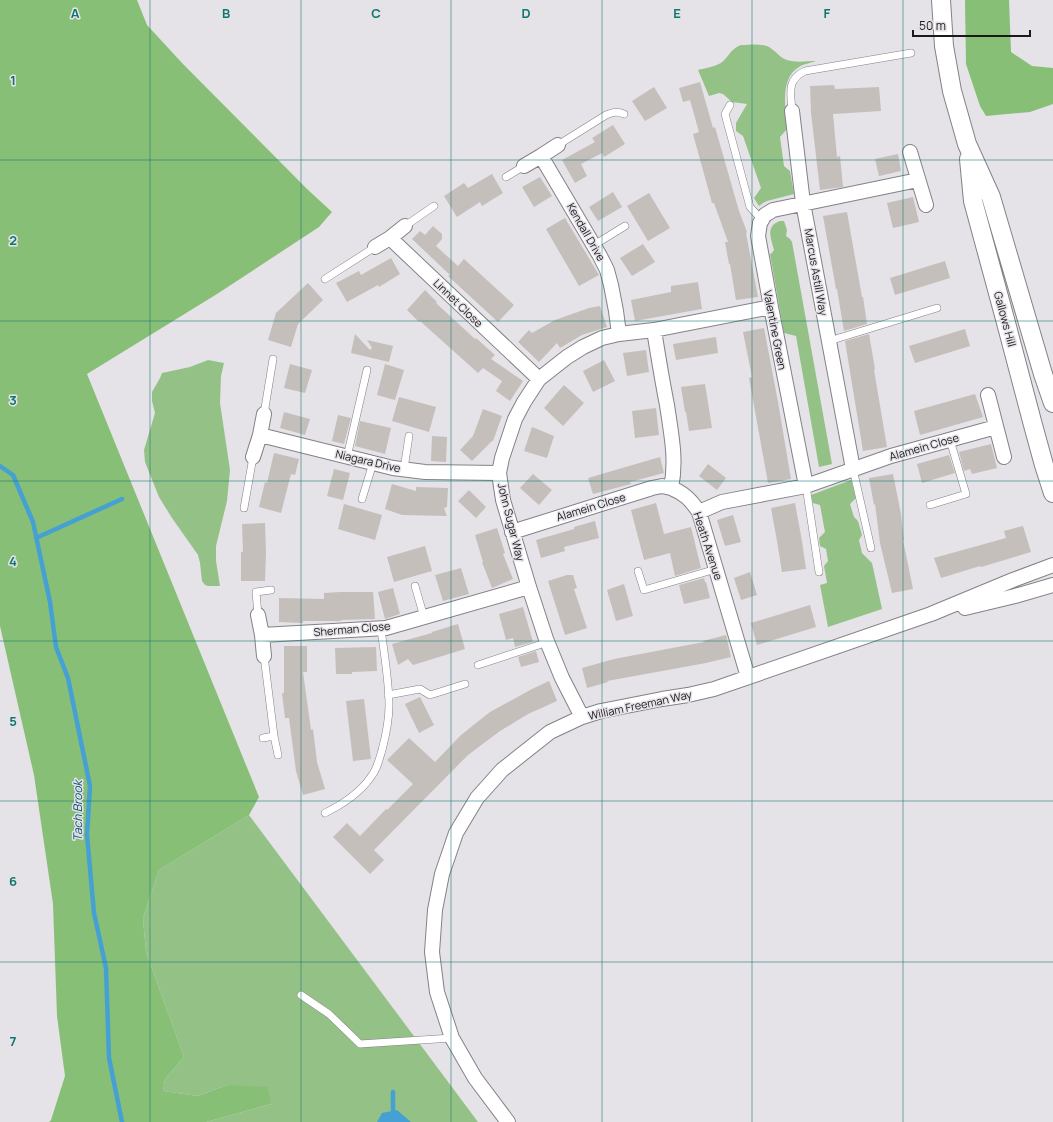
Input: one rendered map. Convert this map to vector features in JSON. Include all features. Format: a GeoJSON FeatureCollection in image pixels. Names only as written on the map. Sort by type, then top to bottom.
{"type":"FeatureCollection","features":[{"type":"Feature","properties":{"kind":"street","name":"Gallows Hill"},"geometry":{"type":"LineString","coordinates":[[941,0],[944,46],[952,91],[967,144],[991,197],[1053,403]]}},
{"type":"Feature","properties":{"kind":"street","name":"Marcus Astill Way"},"geometry":{"type":"LineString","coordinates":[[792,111],[803,203],[853,469]]}},
{"type":"Feature","properties":{"kind":"street","name":"Gallows Hill"},"geometry":{"type":"LineString","coordinates":[[967,144],[973,201],[1006,319],[1034,432],[1053,493]]}},
{"type":"Feature","properties":{"kind":"street"},"geometry":{"type":"LineString","coordinates":[[524,166],[558,145]]}},
{"type":"Feature","properties":{"kind":"street"},"geometry":{"type":"LineString","coordinates":[[910,152],[926,205]]}},
{"type":"Feature","properties":{"kind":"street","name":"Kendall Drive"},"geometry":{"type":"LineString","coordinates":[[541,156],[594,245],[607,270],[616,311],[619,334]]}},
{"type":"Feature","properties":{"kind":"street"},"geometry":{"type":"LineString","coordinates":[[762,220],[765,215],[773,210],[918,180]]}},
{"type":"Feature","properties":{"kind":"street","name":"Valentine Green"},"geometry":{"type":"LineString","coordinates":[[762,220],[760,223],[758,236],[806,486]]}},
{"type":"Feature","properties":{"kind":"street"},"geometry":{"type":"LineString","coordinates":[[375,247],[390,238],[405,226]]}},
{"type":"Feature","properties":{"kind":"street","name":"Linnet Close"},"geometry":{"type":"LineString","coordinates":[[390,238],[538,379]]}},
{"type":"Feature","properties":{"kind":"street","name":"John Sugar Way"},"geometry":{"type":"LineString","coordinates":[[582,717],[562,678],[548,642],[529,587],[503,500],[499,472],[503,452],[515,419],[538,379],[583,347],[602,338],[619,334],[654,330],[771,307]]}},
{"type":"Feature","properties":{"kind":"street"},"geometry":{"type":"LineString","coordinates":[[654,330],[673,442],[674,477],[671,488]]}},
{"type":"Feature","properties":{"kind":"street"},"geometry":{"type":"LineString","coordinates":[[988,395],[1004,456]]}},
{"type":"Feature","properties":{"kind":"street"},"geometry":{"type":"LineString","coordinates":[[253,457],[260,435],[264,414]]}},
{"type":"Feature","properties":{"kind":"street","name":"Alamein Close"},"geometry":{"type":"LineString","coordinates":[[699,512],[722,502],[806,486],[891,456],[996,427]]}},
{"type":"Feature","properties":{"kind":"street","name":"Niagara Drive"},"geometry":{"type":"LineString","coordinates":[[260,435],[347,457],[404,469],[425,472],[499,472]]}},
{"type":"Feature","properties":{"kind":"street","name":"Alamein Close"},"geometry":{"type":"LineString","coordinates":[[512,532],[652,488],[662,486],[671,488]]}},
{"type":"Feature","properties":{"kind":"street","name":"Heath Avenue"},"geometry":{"type":"LineString","coordinates":[[671,488],[684,494],[692,501],[699,512],[748,677]]}},
{"type":"Feature","properties":{"kind":"street"},"geometry":{"type":"LineString","coordinates":[[932,614],[1053,565]]}},
{"type":"Feature","properties":{"kind":"street"},"geometry":{"type":"LineString","coordinates":[[932,614],[1016,596],[1053,585]]}},
{"type":"Feature","properties":{"kind":"street","name":"Sherman Close"},"geometry":{"type":"LineString","coordinates":[[262,635],[381,629],[529,587]]}},
{"type":"Feature","properties":{"kind":"street","name":"William Freeman Way"},"geometry":{"type":"LineString","coordinates":[[508,1122],[475,1078],[452,1038],[437,992],[432,952],[434,910],[442,874],[456,833],[477,798],[502,770],[550,732],[582,717],[623,706],[695,694],[714,689],[932,614]]}},
{"type":"Feature","properties":{"kind":"street"},"geometry":{"type":"LineString","coordinates":[[258,615],[264,656]]}},
{"type":"Feature","properties":{"kind":"lane"},"geometry":{"type":"LineString","coordinates":[[792,111],[792,82],[799,74],[805,71],[911,53]]}},
{"type":"Feature","properties":{"kind":"lane"},"geometry":{"type":"LineString","coordinates":[[730,105],[725,114],[748,200],[750,207],[762,220]]}},
{"type":"Feature","properties":{"kind":"lane"},"geometry":{"type":"LineString","coordinates":[[558,145],[606,115],[619,112],[624,114]]}},
{"type":"Feature","properties":{"kind":"lane"},"geometry":{"type":"LineString","coordinates":[[506,177],[524,166]]}},
{"type":"Feature","properties":{"kind":"lane"},"geometry":{"type":"LineString","coordinates":[[405,226],[434,206]]}},
{"type":"Feature","properties":{"kind":"lane"},"geometry":{"type":"LineString","coordinates":[[594,245],[625,226]]}},
{"type":"Feature","properties":{"kind":"lane"},"geometry":{"type":"LineString","coordinates":[[325,279],[375,247]]}},
{"type":"Feature","properties":{"kind":"lane"},"geometry":{"type":"LineString","coordinates":[[829,341],[937,308]]}},
{"type":"Feature","properties":{"kind":"lane"},"geometry":{"type":"LineString","coordinates":[[264,414],[273,359]]}},
{"type":"Feature","properties":{"kind":"lane"},"geometry":{"type":"LineString","coordinates":[[347,457],[367,370]]}},
{"type":"Feature","properties":{"kind":"lane"},"geometry":{"type":"LineString","coordinates":[[404,469],[409,436]]}},
{"type":"Feature","properties":{"kind":"lane"},"geometry":{"type":"LineString","coordinates":[[930,505],[966,494],[950,440]]}},
{"type":"Feature","properties":{"kind":"lane"},"geometry":{"type":"LineString","coordinates":[[244,508],[253,457]]}},
{"type":"Feature","properties":{"kind":"lane"},"geometry":{"type":"LineString","coordinates":[[362,499],[373,463]]}},
{"type":"Feature","properties":{"kind":"lane"},"geometry":{"type":"LineString","coordinates":[[853,469],[871,548]]}},
{"type":"Feature","properties":{"kind":"lane"},"geometry":{"type":"LineString","coordinates":[[806,486],[819,572]]}},
{"type":"Feature","properties":{"kind":"lane"},"geometry":{"type":"LineString","coordinates":[[638,571],[644,590],[716,569]]}},
{"type":"Feature","properties":{"kind":"lane"},"geometry":{"type":"LineString","coordinates":[[415,586],[424,617]]}},
{"type":"Feature","properties":{"kind":"lane"},"geometry":{"type":"LineString","coordinates":[[258,615],[256,592],[270,590]]}},
{"type":"Feature","properties":{"kind":"lane"},"geometry":{"type":"LineString","coordinates":[[325,813],[350,799],[370,779],[374,772],[383,745],[389,704],[381,629]]}},
{"type":"Feature","properties":{"kind":"lane"},"geometry":{"type":"LineString","coordinates":[[478,665],[548,642]]}},
{"type":"Feature","properties":{"kind":"lane"},"geometry":{"type":"LineString","coordinates":[[264,656],[274,736],[278,754]]}},
{"type":"Feature","properties":{"kind":"lane"},"geometry":{"type":"LineString","coordinates":[[388,695],[420,689],[430,695],[465,684]]}},
{"type":"Feature","properties":{"kind":"lane"},"geometry":{"type":"LineString","coordinates":[[263,738],[274,736]]}},
{"type":"Feature","properties":{"kind":"lane"},"geometry":{"type":"LineString","coordinates":[[301,995],[328,1014],[360,1044],[452,1038]]}},
{"type":"Feature","properties":{"kind":"green space"},"geometry":{"type":"Polygon","coordinates":[[[0,0],[137,0],[147,25],[182,63],[306,188],[332,212],[319,227],[217,294],[87,374],[259,797],[249,815],[159,870],[143,918],[146,952],[184,1057],[165,1079],[163,1091],[198,1096],[227,1085],[268,1087],[271,1104],[206,1122],[49,1122],[51,1120],[65,1076],[57,1016],[53,904],[34,775],[0,626],[0,0]]]}},
{"type":"Feature","properties":{"kind":"green space"},"geometry":{"type":"Polygon","coordinates":[[[965,0],[1009,0],[1011,52],[1032,66],[1053,68],[1053,104],[1030,112],[986,116],[980,106],[966,64],[965,0]]]}},
{"type":"Feature","properties":{"kind":"green space"},"geometry":{"type":"Polygon","coordinates":[[[741,45],[766,46],[782,58],[790,61],[816,61],[801,66],[793,72],[786,87],[785,104],[787,129],[780,137],[784,166],[790,171],[794,194],[767,201],[759,206],[754,198],[761,188],[743,136],[736,131],[736,123],[747,104],[732,102],[723,94],[719,93],[709,96],[698,70],[721,63],[735,48],[741,45]]]}},
{"type":"Feature","properties":{"kind":"green space"},"geometry":{"type":"Polygon","coordinates":[[[784,221],[787,230],[786,236],[792,242],[832,464],[819,467],[796,336],[784,333],[770,254],[774,250],[770,233],[771,229],[775,223],[784,221]]]}},
{"type":"Feature","properties":{"kind":"green space"},"geometry":{"type":"Polygon","coordinates":[[[208,360],[224,363],[221,376],[220,403],[230,470],[227,501],[216,546],[216,561],[220,586],[208,586],[202,581],[198,555],[159,497],[145,462],[144,450],[155,413],[152,401],[152,392],[162,373],[190,367],[208,360]]]}},
{"type":"Feature","properties":{"kind":"green space"},"geometry":{"type":"Polygon","coordinates":[[[851,480],[856,498],[850,504],[854,517],[858,521],[862,535],[859,540],[862,553],[872,563],[882,609],[828,627],[820,585],[827,583],[824,566],[828,561],[826,549],[820,546],[819,538],[825,532],[820,505],[813,503],[811,495],[851,480]]]}},
{"type":"Feature","properties":{"kind":"green space"},"geometry":{"type":"Polygon","coordinates":[[[249,815],[478,1122],[206,1122],[271,1104],[227,1085],[198,1096],[163,1091],[165,1079],[184,1057],[146,952],[143,918],[159,870],[249,815]]]}},
{"type":"Feature","properties":{"kind":"water"},"geometry":{"type":"Polygon","coordinates":[[[397,1110],[411,1122],[377,1122],[382,1113],[397,1110]]]}},
{"type":"Feature","properties":{"kind":"building"},"geometry":{"type":"Polygon","coordinates":[[[700,82],[713,128],[715,127],[739,211],[747,232],[758,297],[736,300],[725,242],[728,242],[714,203],[712,203],[693,134],[699,132],[690,100],[683,102],[679,88],[700,82]]]}},
{"type":"Feature","properties":{"kind":"building"},"geometry":{"type":"Polygon","coordinates":[[[834,85],[835,89],[879,87],[881,111],[833,114],[837,157],[840,156],[843,187],[820,190],[811,113],[810,86],[834,85]]]}},
{"type":"Feature","properties":{"kind":"building"},"geometry":{"type":"Polygon","coordinates":[[[654,87],[667,108],[645,121],[632,101],[654,87]]]}},
{"type":"Feature","properties":{"kind":"building"},"geometry":{"type":"Polygon","coordinates":[[[613,125],[625,144],[604,157],[602,153],[581,164],[587,176],[575,183],[562,160],[595,142],[592,138],[613,125]]]}},
{"type":"Feature","properties":{"kind":"building"},"geometry":{"type":"Polygon","coordinates":[[[898,154],[901,171],[879,176],[875,159],[898,154]]]}},
{"type":"Feature","properties":{"kind":"building"},"geometry":{"type":"Polygon","coordinates":[[[492,174],[503,193],[482,206],[480,202],[457,217],[444,196],[464,183],[468,188],[492,174]]]}},
{"type":"Feature","properties":{"kind":"building"},"geometry":{"type":"Polygon","coordinates":[[[540,177],[552,196],[534,207],[522,187],[540,177]]]}},
{"type":"Feature","properties":{"kind":"building"},"geometry":{"type":"Polygon","coordinates":[[[613,192],[622,207],[598,221],[589,207],[613,192]]]}},
{"type":"Feature","properties":{"kind":"building"},"geometry":{"type":"Polygon","coordinates":[[[649,193],[670,228],[648,241],[627,206],[649,193]]]}},
{"type":"Feature","properties":{"kind":"building"},"geometry":{"type":"Polygon","coordinates":[[[913,197],[919,222],[893,228],[887,203],[913,197]]]}},
{"type":"Feature","properties":{"kind":"building"},"geometry":{"type":"Polygon","coordinates":[[[847,212],[867,324],[844,331],[823,216],[847,212]]]}},
{"type":"Feature","properties":{"kind":"building"},"geometry":{"type":"Polygon","coordinates":[[[565,218],[599,275],[579,286],[546,229],[565,218]]]}},
{"type":"Feature","properties":{"kind":"building"},"geometry":{"type":"Polygon","coordinates":[[[433,226],[442,234],[442,239],[436,246],[458,266],[464,259],[514,305],[498,322],[448,276],[450,275],[412,239],[420,231],[425,235],[433,226]]]}},
{"type":"Feature","properties":{"kind":"building"},"geometry":{"type":"Polygon","coordinates":[[[643,244],[655,262],[632,276],[620,258],[643,244]]]}},
{"type":"Feature","properties":{"kind":"building"},"geometry":{"type":"Polygon","coordinates":[[[391,258],[400,274],[379,287],[378,285],[347,302],[336,283],[359,271],[361,275],[391,258]]]}},
{"type":"Feature","properties":{"kind":"building"},"geometry":{"type":"Polygon","coordinates":[[[945,261],[950,278],[895,295],[890,278],[945,261]]]}},
{"type":"Feature","properties":{"kind":"building"},"geometry":{"type":"Polygon","coordinates":[[[698,282],[702,309],[635,321],[631,300],[671,292],[671,286],[698,282]]]}},
{"type":"Feature","properties":{"kind":"building"},"geometry":{"type":"Polygon","coordinates":[[[308,283],[323,300],[298,324],[291,347],[268,340],[276,313],[308,283]]]}},
{"type":"Feature","properties":{"kind":"building"},"geometry":{"type":"Polygon","coordinates":[[[425,290],[437,302],[436,303],[475,339],[476,338],[495,355],[491,359],[523,381],[510,401],[496,391],[502,381],[483,368],[478,373],[407,310],[425,290]]]}},
{"type":"Feature","properties":{"kind":"building"},"geometry":{"type":"Polygon","coordinates":[[[600,306],[607,327],[582,335],[560,348],[557,343],[539,362],[518,342],[529,330],[532,333],[555,320],[589,308],[600,306]]]}},
{"type":"Feature","properties":{"kind":"building"},"geometry":{"type":"Polygon","coordinates":[[[764,328],[791,479],[768,483],[749,378],[752,377],[743,332],[764,328]]]}},
{"type":"Feature","properties":{"kind":"building"},"geometry":{"type":"Polygon","coordinates":[[[965,329],[970,346],[915,363],[909,346],[965,329]]]}},
{"type":"Feature","properties":{"kind":"building"},"geometry":{"type":"Polygon","coordinates":[[[355,334],[370,350],[372,348],[367,340],[393,346],[389,362],[351,353],[355,334]]]}},
{"type":"Feature","properties":{"kind":"building"},"geometry":{"type":"Polygon","coordinates":[[[869,334],[887,447],[863,451],[845,341],[869,334]]]}},
{"type":"Feature","properties":{"kind":"building"},"geometry":{"type":"Polygon","coordinates":[[[716,337],[718,353],[676,360],[673,344],[716,337]]]}},
{"type":"Feature","properties":{"kind":"building"},"geometry":{"type":"Polygon","coordinates":[[[646,350],[649,372],[627,376],[623,353],[646,350]]]}},
{"type":"Feature","properties":{"kind":"building"},"geometry":{"type":"Polygon","coordinates":[[[604,360],[615,381],[593,392],[583,371],[604,360]]]}},
{"type":"Feature","properties":{"kind":"building"},"geometry":{"type":"Polygon","coordinates":[[[290,364],[312,370],[305,393],[284,388],[290,364]]]}},
{"type":"Feature","properties":{"kind":"building"},"geometry":{"type":"Polygon","coordinates":[[[385,364],[404,370],[395,400],[377,395],[385,364]]]}},
{"type":"Feature","properties":{"kind":"building"},"geometry":{"type":"Polygon","coordinates":[[[705,384],[712,428],[689,431],[681,387],[705,384]]]}},
{"type":"Feature","properties":{"kind":"building"},"geometry":{"type":"Polygon","coordinates":[[[564,385],[584,403],[563,426],[544,408],[564,385]]]}},
{"type":"Feature","properties":{"kind":"building"},"geometry":{"type":"Polygon","coordinates":[[[975,394],[983,417],[920,435],[914,411],[975,394]]]}},
{"type":"Feature","properties":{"kind":"building"},"geometry":{"type":"Polygon","coordinates":[[[399,397],[436,407],[429,432],[392,421],[399,397]]]}},
{"type":"Feature","properties":{"kind":"building"},"geometry":{"type":"Polygon","coordinates":[[[656,408],[659,435],[635,438],[632,411],[656,408]]]}},
{"type":"Feature","properties":{"kind":"building"},"geometry":{"type":"Polygon","coordinates":[[[483,409],[502,416],[493,441],[472,461],[460,450],[473,436],[483,409]]]}},
{"type":"Feature","properties":{"kind":"building"},"geometry":{"type":"Polygon","coordinates":[[[284,412],[310,419],[305,435],[280,428],[284,412]]]}},
{"type":"Feature","properties":{"kind":"building"},"geometry":{"type":"Polygon","coordinates":[[[338,415],[351,418],[344,444],[332,441],[338,415]]]}},
{"type":"Feature","properties":{"kind":"building"},"geometry":{"type":"Polygon","coordinates":[[[360,421],[391,428],[385,454],[355,446],[360,421]]]}},
{"type":"Feature","properties":{"kind":"building"},"geometry":{"type":"Polygon","coordinates":[[[532,427],[554,436],[547,458],[524,451],[532,427]]]}},
{"type":"Feature","properties":{"kind":"building"},"geometry":{"type":"Polygon","coordinates":[[[432,436],[447,437],[446,462],[431,461],[432,436]]]}},
{"type":"Feature","properties":{"kind":"building"},"geometry":{"type":"Polygon","coordinates":[[[991,444],[997,468],[972,474],[970,469],[964,471],[959,452],[991,444]]]}},
{"type":"Feature","properties":{"kind":"building"},"geometry":{"type":"Polygon","coordinates":[[[274,453],[299,459],[295,475],[291,474],[281,513],[259,507],[265,482],[267,483],[274,453]]]}},
{"type":"Feature","properties":{"kind":"building"},"geometry":{"type":"Polygon","coordinates":[[[949,455],[955,473],[922,483],[917,464],[949,455]]]}},
{"type":"Feature","properties":{"kind":"building"},"geometry":{"type":"Polygon","coordinates":[[[660,457],[664,473],[593,494],[588,478],[660,457]]]}},
{"type":"Feature","properties":{"kind":"building"},"geometry":{"type":"Polygon","coordinates":[[[708,464],[726,478],[717,490],[699,476],[708,464]]]}},
{"type":"Feature","properties":{"kind":"building"},"geometry":{"type":"Polygon","coordinates":[[[334,469],[350,473],[343,500],[327,496],[334,469]]]}},
{"type":"Feature","properties":{"kind":"building"},"geometry":{"type":"Polygon","coordinates":[[[533,474],[552,490],[539,505],[520,488],[533,474]]]}},
{"type":"Feature","properties":{"kind":"building"},"geometry":{"type":"Polygon","coordinates":[[[893,474],[901,514],[903,540],[913,589],[892,593],[880,543],[875,504],[874,505],[869,478],[893,474]]]}},
{"type":"Feature","properties":{"kind":"building"},"geometry":{"type":"Polygon","coordinates":[[[392,484],[416,491],[416,487],[448,488],[447,507],[444,508],[447,516],[402,515],[385,509],[392,484]]]}},
{"type":"Feature","properties":{"kind":"building"},"geometry":{"type":"Polygon","coordinates":[[[469,490],[486,507],[476,518],[458,501],[469,490]]]}},
{"type":"Feature","properties":{"kind":"building"},"geometry":{"type":"Polygon","coordinates":[[[656,503],[664,534],[691,527],[701,568],[675,576],[670,553],[644,560],[631,510],[656,503]]]}},
{"type":"Feature","properties":{"kind":"building"},"geometry":{"type":"Polygon","coordinates":[[[795,503],[806,569],[782,572],[771,508],[795,503]]]}},
{"type":"Feature","properties":{"kind":"building"},"geometry":{"type":"Polygon","coordinates":[[[344,504],[382,515],[375,540],[338,529],[344,504]]]}},
{"type":"Feature","properties":{"kind":"building"},"geometry":{"type":"Polygon","coordinates":[[[733,515],[741,542],[725,546],[717,520],[733,515]]]}},
{"type":"Feature","properties":{"kind":"building"},"geometry":{"type":"Polygon","coordinates":[[[595,521],[599,538],[564,547],[565,551],[541,558],[536,540],[595,521]]]}},
{"type":"Feature","properties":{"kind":"building"},"geometry":{"type":"Polygon","coordinates":[[[265,523],[265,581],[241,581],[241,552],[243,552],[242,524],[265,523]]]}},
{"type":"Feature","properties":{"kind":"building"},"geometry":{"type":"Polygon","coordinates":[[[1023,526],[1031,552],[941,578],[934,558],[1006,538],[1004,531],[1023,526]]]}},
{"type":"Feature","properties":{"kind":"building"},"geometry":{"type":"Polygon","coordinates":[[[497,528],[505,553],[503,554],[513,579],[492,588],[482,562],[475,535],[497,528]]]}},
{"type":"Feature","properties":{"kind":"building"},"geometry":{"type":"Polygon","coordinates":[[[425,546],[432,571],[394,582],[387,557],[425,546]]]}},
{"type":"Feature","properties":{"kind":"building"},"geometry":{"type":"Polygon","coordinates":[[[461,568],[469,594],[443,601],[435,575],[461,568]]]}},
{"type":"Feature","properties":{"kind":"building"},"geometry":{"type":"Polygon","coordinates":[[[750,572],[757,595],[741,600],[734,578],[750,572]]]}},
{"type":"Feature","properties":{"kind":"building"},"geometry":{"type":"Polygon","coordinates":[[[567,575],[573,575],[577,588],[574,589],[587,628],[565,635],[548,581],[567,575]]]}},
{"type":"Feature","properties":{"kind":"building"},"geometry":{"type":"Polygon","coordinates":[[[704,578],[710,598],[684,604],[679,585],[704,578]]]}},
{"type":"Feature","properties":{"kind":"building"},"geometry":{"type":"Polygon","coordinates":[[[624,584],[633,616],[616,621],[607,590],[624,584]]]}},
{"type":"Feature","properties":{"kind":"building"},"geometry":{"type":"Polygon","coordinates":[[[393,588],[400,614],[385,619],[378,592],[393,588]]]}},
{"type":"Feature","properties":{"kind":"building"},"geometry":{"type":"Polygon","coordinates":[[[373,592],[375,619],[303,621],[303,623],[279,622],[279,598],[324,599],[324,593],[373,592]]]}},
{"type":"Feature","properties":{"kind":"building"},"geometry":{"type":"Polygon","coordinates":[[[810,605],[816,627],[757,645],[751,623],[810,605]]]}},
{"type":"Feature","properties":{"kind":"building"},"geometry":{"type":"Polygon","coordinates":[[[523,607],[533,642],[515,647],[513,638],[506,640],[499,614],[523,607]]]}},
{"type":"Feature","properties":{"kind":"building"},"geometry":{"type":"Polygon","coordinates":[[[458,624],[465,649],[413,665],[408,659],[398,665],[392,644],[458,624]]]}},
{"type":"Feature","properties":{"kind":"building"},"geometry":{"type":"Polygon","coordinates":[[[726,635],[731,657],[607,681],[608,682],[587,688],[582,668],[614,659],[704,642],[703,641],[726,635]]]}},
{"type":"Feature","properties":{"kind":"building"},"geometry":{"type":"Polygon","coordinates":[[[284,646],[307,646],[307,672],[303,672],[317,762],[325,789],[303,795],[296,771],[289,718],[285,718],[282,693],[284,693],[284,646]]]}},
{"type":"Feature","properties":{"kind":"building"},"geometry":{"type":"Polygon","coordinates":[[[376,647],[377,671],[336,674],[335,648],[376,647]]]}},
{"type":"Feature","properties":{"kind":"building"},"geometry":{"type":"Polygon","coordinates":[[[536,651],[539,662],[521,667],[518,657],[536,651]]]}},
{"type":"Feature","properties":{"kind":"building"},"geometry":{"type":"Polygon","coordinates":[[[549,681],[557,701],[528,714],[500,731],[468,755],[374,850],[384,860],[370,874],[333,837],[347,823],[360,836],[413,784],[387,760],[409,738],[435,762],[461,735],[490,712],[549,681]]]}},
{"type":"Feature","properties":{"kind":"building"},"geometry":{"type":"Polygon","coordinates":[[[420,697],[434,725],[419,733],[405,704],[420,697]]]}},
{"type":"Feature","properties":{"kind":"building"},"geometry":{"type":"Polygon","coordinates":[[[364,699],[371,759],[353,761],[346,701],[364,699]]]}},
{"type":"Feature","properties":{"kind":"waterway","name":"Tach Brook"},"geometry":{"type":"LineString","coordinates":[[0,466],[13,475],[33,522],[50,602],[56,647],[68,678],[90,786],[87,835],[94,913],[106,968],[109,1058],[122,1122]]}},
{"type":"Feature","properties":{"kind":"waterway"},"geometry":{"type":"LineString","coordinates":[[36,538],[122,499]]}},
{"type":"Feature","properties":{"kind":"waterway"},"geometry":{"type":"LineString","coordinates":[[393,1092],[393,1111]]}}]}
